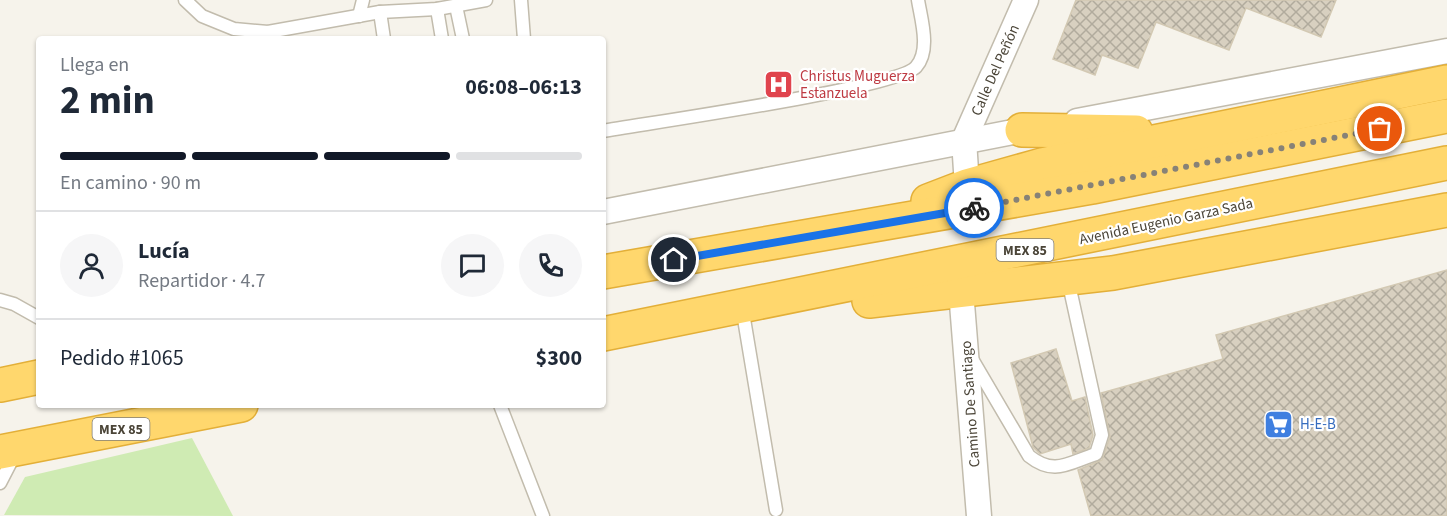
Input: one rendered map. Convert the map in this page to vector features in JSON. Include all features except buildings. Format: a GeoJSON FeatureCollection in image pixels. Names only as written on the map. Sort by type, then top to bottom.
{"type":"FeatureCollection","features":[{"type":"Feature","properties":{"kind":"highway"},"geometry":{"type":"LineString","coordinates":[[862,227],[967,186],[1042,165],[1447,82]]}},
{"type":"Feature","properties":{"kind":"highway"},"geometry":{"type":"LineString","coordinates":[[606,271],[1092,187],[1447,116]]}},
{"type":"Feature","properties":{"kind":"highway"},"geometry":{"type":"LineString","coordinates":[[1022,130],[1204,133]]}},
{"type":"Feature","properties":{"kind":"highway","name":"Avenida Eugenio Garza Sada"},"geometry":{"type":"LineString","coordinates":[[606,333],[821,292],[1447,163]]}},
{"type":"Feature","properties":{"kind":"highway"},"geometry":{"type":"LineString","coordinates":[[821,292],[852,302],[1113,273],[1447,210]]}},
{"type":"Feature","properties":{"kind":"highway"},"geometry":{"type":"LineString","coordinates":[[0,385],[36,378]]}},
{"type":"Feature","properties":{"kind":"highway","name":"MEX 85"},"geometry":{"type":"LineString","coordinates":[[9,450],[226,408]]}},
{"type":"Feature","properties":{"kind":"street","name":"Calle Del Peñón"},"geometry":{"type":"LineString","coordinates":[[964,140],[1026,0]]}},
{"type":"Feature","properties":{"kind":"street"},"geometry":{"type":"LineString","coordinates":[[606,211],[964,140],[1447,51]]}},
{"type":"Feature","properties":{"kind":"street"},"geometry":{"type":"LineString","coordinates":[[964,140],[967,186]]}},
{"type":"Feature","properties":{"kind":"street","name":"Camino De Santiago"},"geometry":{"type":"LineString","coordinates":[[961,291],[979,516]]}},
{"type":"Feature","properties":{"kind":"lane"},"geometry":{"type":"LineString","coordinates":[[185,0],[202,16],[234,29],[268,32],[380,12],[437,9],[486,0]]}},
{"type":"Feature","properties":{"kind":"lane"},"geometry":{"type":"LineString","coordinates":[[359,16],[363,0]]}},
{"type":"Feature","properties":{"kind":"lane"},"geometry":{"type":"LineString","coordinates":[[521,0],[524,36]]}},
{"type":"Feature","properties":{"kind":"lane"},"geometry":{"type":"LineString","coordinates":[[606,131],[750,107],[867,84],[907,73],[916,67],[924,48],[918,0]]}},
{"type":"Feature","properties":{"kind":"lane"},"geometry":{"type":"LineString","coordinates":[[456,6],[462,36]]}},
{"type":"Feature","properties":{"kind":"lane"},"geometry":{"type":"LineString","coordinates":[[437,9],[442,36]]}},
{"type":"Feature","properties":{"kind":"lane"},"geometry":{"type":"LineString","coordinates":[[380,12],[384,36]]}},
{"type":"Feature","properties":{"kind":"lane"},"geometry":{"type":"LineString","coordinates":[[967,351],[1029,456],[1043,467],[1053,467],[1096,454],[1102,435],[1068,278]]}},
{"type":"Feature","properties":{"kind":"lane"},"geometry":{"type":"LineString","coordinates":[[0,300],[14,304],[36,316]]}},
{"type":"Feature","properties":{"kind":"lane"},"geometry":{"type":"LineString","coordinates":[[742,307],[776,510]]}},
{"type":"Feature","properties":{"kind":"lane"},"geometry":{"type":"LineString","coordinates":[[501,408],[543,516]]}},
{"type":"Feature","properties":{"kind":"lane"},"geometry":{"type":"LineString","coordinates":[[0,483],[9,450]]}},
{"type":"Feature","properties":{"kind":"green space"},"geometry":{"type":"Polygon","coordinates":[[[192,438],[233,516],[4,515],[25,477],[192,438]]]}},
{"type":"Feature","properties":{"kind":"way so far"},"geometry":{"type":"LineString","coordinates":[[974,208],[1092,187],[1380,129]]}},
{"type":"Feature","properties":{"kind":"place","name":"Christus Muguerza Estanzuela"},"geometry":{"type":"Point","coordinates":[779,85]}},
{"type":"Feature","properties":{"kind":"place","name":"H-E-B"},"geometry":{"type":"Point","coordinates":[1279,424]}},
{"type":"Feature","properties":{"kind":"route"},"geometry":{"type":"LineString","coordinates":[[674,260],[974,208]]}}]}
